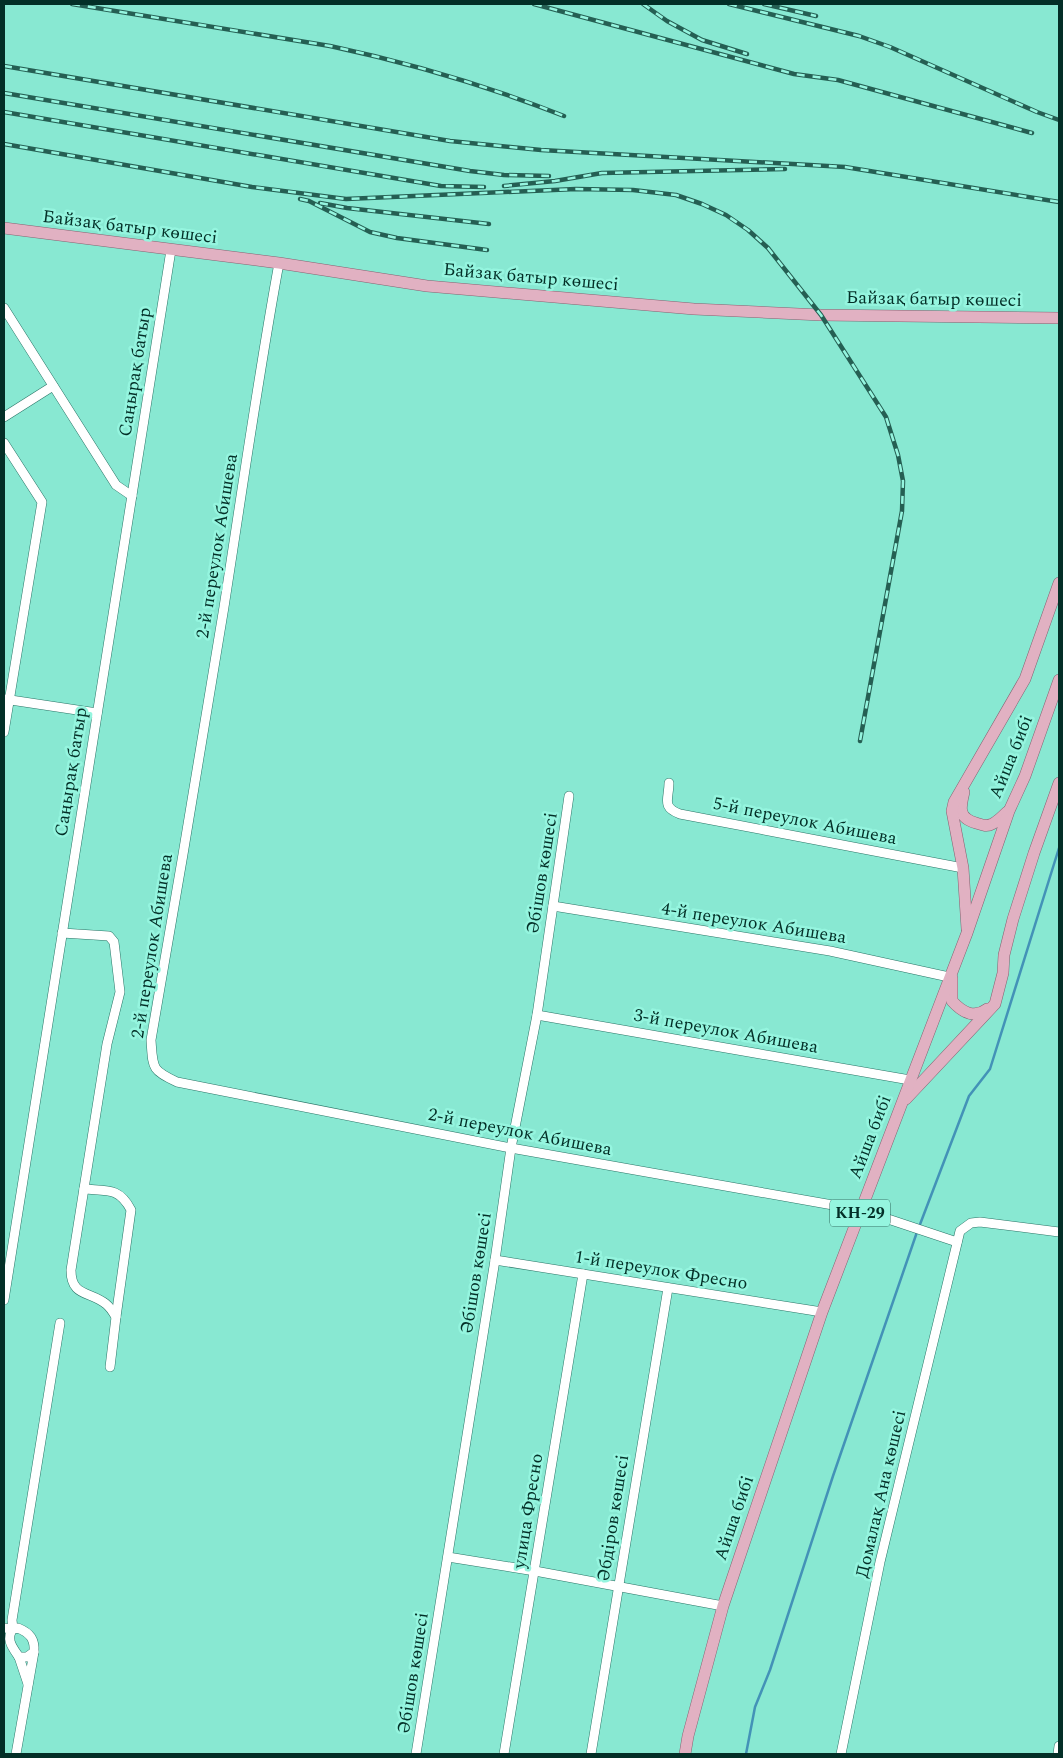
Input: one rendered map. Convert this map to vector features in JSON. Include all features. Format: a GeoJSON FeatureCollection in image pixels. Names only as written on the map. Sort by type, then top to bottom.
{"type":"FeatureCollection","features":[{"type":"Feature","properties":{"kind":"main road","name":"Байзақ батыр көшесі"},"geometry":{"type":"LineString","coordinates":[[4,228],[279,263],[427,286],[694,309],[821,315],[1059,318]]}},
{"type":"Feature","properties":{"kind":"main road"},"geometry":{"type":"LineString","coordinates":[[967,933],[963,868],[952,811],[954,802],[1024,679],[1059,583]]}},
{"type":"Feature","properties":{"kind":"main road","name":"Айша бибі"},"geometry":{"type":"LineString","coordinates":[[684,1754],[723,1606],[822,1312],[967,933],[1009,810],[1025,776],[1059,680]]}},
{"type":"Feature","properties":{"kind":"main road"},"geometry":{"type":"LineString","coordinates":[[968,779],[961,812],[966,820],[984,826],[993,824],[1009,810]]}},
{"type":"Feature","properties":{"kind":"main road"},"geometry":{"type":"LineString","coordinates":[[902,1104],[995,1004],[1013,919],[1059,783]]}},
{"type":"Feature","properties":{"kind":"main road"},"geometry":{"type":"LineString","coordinates":[[951,973],[952,1001],[959,1008],[974,1014],[981,1013],[995,1004]]}},
{"type":"Feature","properties":{"kind":"street","name":"Саңырақ батыр"},"geometry":{"type":"LineString","coordinates":[[4,1300],[171,250]]}},
{"type":"Feature","properties":{"kind":"street","name":"2-й переулок Абишева"},"geometry":{"type":"LineString","coordinates":[[279,263],[266,330],[224,608],[181,872],[151,1040],[154,1067],[161,1075],[178,1082],[511,1148],[861,1210],[957,1242]]}},
{"type":"Feature","properties":{"kind":"street"},"geometry":{"type":"LineString","coordinates":[[4,308],[116,485],[132,496]]}},
{"type":"Feature","properties":{"kind":"street"},"geometry":{"type":"LineString","coordinates":[[4,417],[52,386]]}},
{"type":"Feature","properties":{"kind":"street"},"geometry":{"type":"LineString","coordinates":[[4,443],[42,502],[6,700],[4,732]]}},
{"type":"Feature","properties":{"kind":"street"},"geometry":{"type":"LineString","coordinates":[[6,700],[96,713]]}},
{"type":"Feature","properties":{"kind":"street","name":"5-й переулок Абишева"},"geometry":{"type":"LineString","coordinates":[[669,783],[667,805],[671,811],[680,814],[963,868]]}},
{"type":"Feature","properties":{"kind":"street","name":"Әбішов көшесі"},"geometry":{"type":"LineString","coordinates":[[416,1754],[495,1260],[511,1148],[537,1014],[570,796]]}},
{"type":"Feature","properties":{"kind":"street","name":"4-й переулок Абишева"},"geometry":{"type":"LineString","coordinates":[[553,906],[951,973]]}},
{"type":"Feature","properties":{"kind":"street"},"geometry":{"type":"LineString","coordinates":[[62,933],[109,936],[112,938],[115,946],[120,992],[107,1044],[71,1270],[71,1280],[75,1288],[105,1303],[116,1316]]}},
{"type":"Feature","properties":{"kind":"street","name":"3-й переулок Абишева"},"geometry":{"type":"LineString","coordinates":[[537,1014],[910,1080]]}},
{"type":"Feature","properties":{"kind":"street"},"geometry":{"type":"LineString","coordinates":[[84,1189],[117,1193],[126,1200],[131,1210],[110,1367]]}},
{"type":"Feature","properties":{"kind":"street"},"geometry":{"type":"LineString","coordinates":[[957,1242],[960,1231],[971,1223],[980,1222],[1059,1232]]}},
{"type":"Feature","properties":{"kind":"street","name":"Домалақ Ана көшесі"},"geometry":{"type":"LineString","coordinates":[[840,1754],[880,1562],[957,1242]]}},
{"type":"Feature","properties":{"kind":"street","name":"1-й переулок Фресно"},"geometry":{"type":"LineString","coordinates":[[495,1260],[822,1312]]}},
{"type":"Feature","properties":{"kind":"street","name":"улица Фресно"},"geometry":{"type":"LineString","coordinates":[[504,1754],[583,1274]]}},
{"type":"Feature","properties":{"kind":"street","name":"Әбдіров көшесі"},"geometry":{"type":"LineString","coordinates":[[591,1754],[668,1288]]}},
{"type":"Feature","properties":{"kind":"street"},"geometry":{"type":"LineString","coordinates":[[28,1684],[19,1657],[7,1641],[60,1323]]}},
{"type":"Feature","properties":{"kind":"street"},"geometry":{"type":"LineString","coordinates":[[448,1557],[723,1606]]}},
{"type":"Feature","properties":{"kind":"street"},"geometry":{"type":"LineString","coordinates":[[9,1628],[18,1628],[26,1631],[32,1636],[35,1644],[16,1754]]}},
{"type":"Feature","properties":{"kind":"street"},"geometry":{"type":"LineString","coordinates":[[19,1657],[27,1657],[34,1652]]}},
{"type":"Feature","properties":{"kind":"street"},"geometry":{"type":"LineString","coordinates":[[1058,1754],[1059,1746]]}},
{"type":"Feature","properties":{"kind":"waterway"},"geometry":{"type":"LineString","coordinates":[[919,1227],[969,1096],[990,1069],[1059,848]]}},
{"type":"Feature","properties":{"kind":"waterway"},"geometry":{"type":"LineString","coordinates":[[746,1754],[755,1707],[770,1670],[833,1476],[917,1232]]}},
{"type":"Feature","properties":{"kind":"railway"},"geometry":{"type":"LineString","coordinates":[[72,4],[330,46],[478,85],[564,116]]}},
{"type":"Feature","properties":{"kind":"railway"},"geometry":{"type":"LineString","coordinates":[[534,4],[794,74],[838,80],[1032,133]]}},
{"type":"Feature","properties":{"kind":"railway"},"geometry":{"type":"LineString","coordinates":[[643,4],[667,21],[702,40],[747,54]]}},
{"type":"Feature","properties":{"kind":"railway"},"geometry":{"type":"LineString","coordinates":[[729,4],[859,36],[890,47],[1059,120]]}},
{"type":"Feature","properties":{"kind":"railway"},"geometry":{"type":"LineString","coordinates":[[764,4],[816,16]]}},
{"type":"Feature","properties":{"kind":"railway"},"geometry":{"type":"LineString","coordinates":[[4,66],[450,141],[541,150],[845,167],[1059,202]]}},
{"type":"Feature","properties":{"kind":"railway"},"geometry":{"type":"LineString","coordinates":[[4,93],[470,171],[504,175],[549,176]]}},
{"type":"Feature","properties":{"kind":"railway"},"geometry":{"type":"LineString","coordinates":[[4,112],[441,186],[484,187]]}},
{"type":"Feature","properties":{"kind":"railway"},"geometry":{"type":"LineString","coordinates":[[4,144],[252,187],[346,199],[576,189],[633,190],[676,195],[702,204],[726,215],[748,230],[768,248],[821,315],[886,417],[898,455],[903,481],[902,511],[860,741]]}},
{"type":"Feature","properties":{"kind":"railway"},"geometry":{"type":"LineString","coordinates":[[504,186],[555,181],[602,173],[785,169]]}},
{"type":"Feature","properties":{"kind":"railway"},"geometry":{"type":"LineString","coordinates":[[300,199],[309,201],[370,232],[397,238],[487,250]]}},
{"type":"Feature","properties":{"kind":"railway"},"geometry":{"type":"LineString","coordinates":[[320,203],[347,208],[489,224]]}}]}
